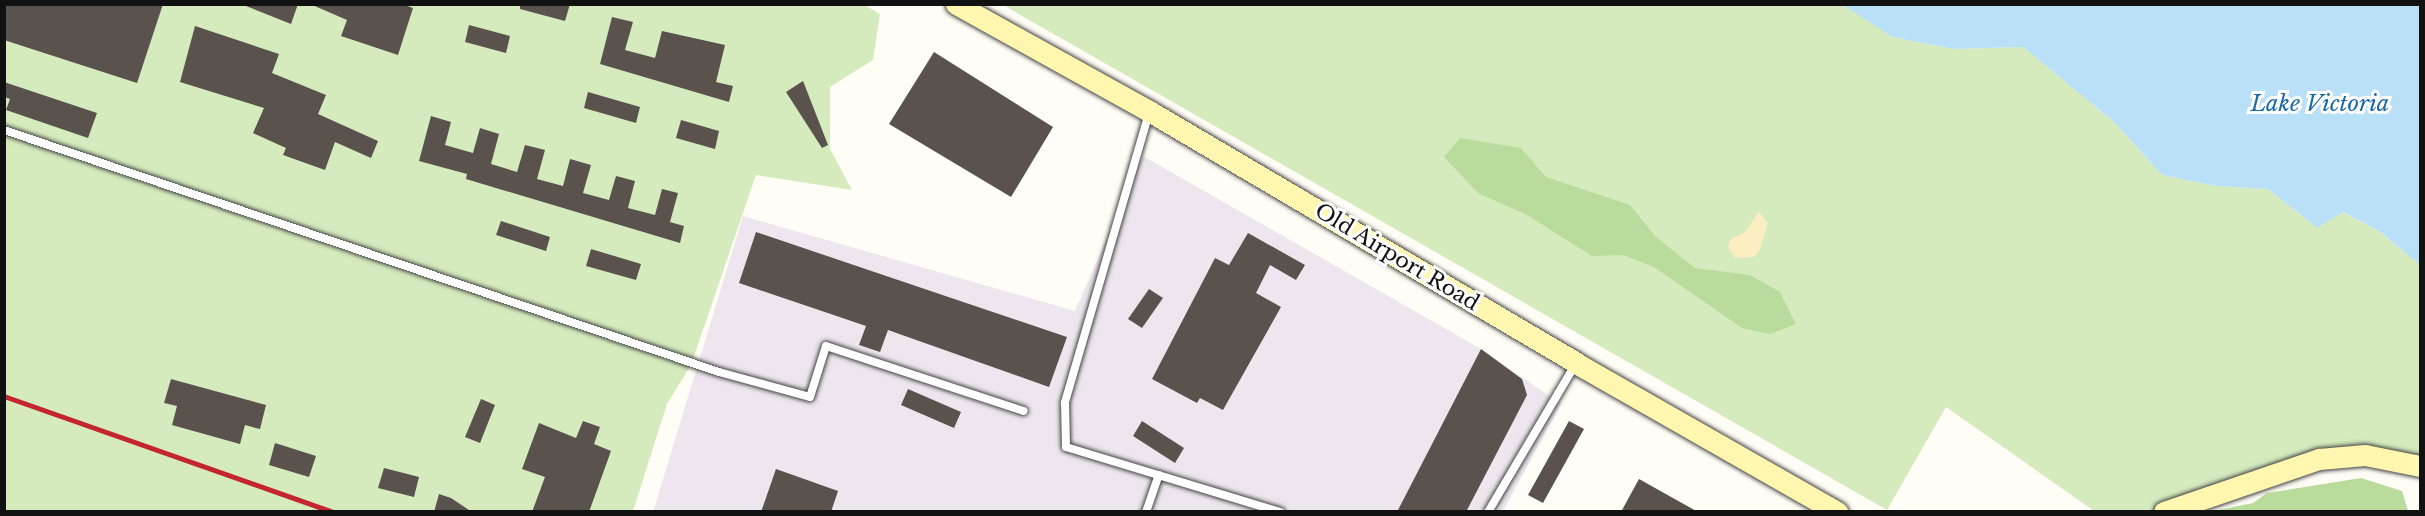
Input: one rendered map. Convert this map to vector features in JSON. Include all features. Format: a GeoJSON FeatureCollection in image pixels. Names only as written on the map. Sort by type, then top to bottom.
{"type":"FeatureCollection","features":[{"type":"Feature","properties":{"kind":"main road","name":"Old Airport Road"},"geometry":{"type":"LineString","coordinates":[[956,4],[1149,111],[1576,363],[1837,512]]}},
{"type":"Feature","properties":{"kind":"main road"},"geometry":{"type":"LineString","coordinates":[[2164,512],[2319,459],[2365,455],[2421,466]]}},
{"type":"Feature","properties":{"kind":"lane"},"geometry":{"type":"LineString","coordinates":[[1149,111],[1065,403],[1066,447],[1281,512]]}},
{"type":"Feature","properties":{"kind":"lane"},"geometry":{"type":"LineString","coordinates":[[4,130],[719,372],[810,397],[826,346],[1024,411]]}},
{"type":"Feature","properties":{"kind":"lane"},"geometry":{"type":"LineString","coordinates":[[1488,512],[1576,363]]}},
{"type":"Feature","properties":{"kind":"lane"},"geometry":{"type":"LineString","coordinates":[[1146,512],[1159,475]]}},
{"type":"Feature","properties":{"kind":"shaded area"},"geometry":{"type":"Polygon","coordinates":[[[1143,156],[1481,349],[1561,404],[1503,511],[653,512],[743,216],[1075,311],[1143,156]]]}},
{"type":"Feature","properties":{"kind":"green space"},"geometry":{"type":"Polygon","coordinates":[[[863,4],[880,14],[873,60],[830,87],[830,149],[852,190],[756,175],[691,365],[667,404],[633,511],[5,512],[4,5],[863,4]]]}},
{"type":"Feature","properties":{"kind":"green space"},"geometry":{"type":"Polygon","coordinates":[[[1843,4],[1892,37],[1954,49],[2023,47],[2114,122],[2162,175],[2216,186],[2268,189],[2317,228],[2342,212],[2379,231],[2420,265],[2420,466],[2365,455],[2164,511],[2094,511],[1946,407],[1887,510],[1003,5],[1843,4]]]}},
{"type":"Feature","properties":{"kind":"green space"},"geometry":{"type":"Polygon","coordinates":[[[1460,138],[1521,148],[1546,177],[1630,205],[1656,237],[1695,268],[1750,275],[1780,292],[1796,324],[1770,334],[1742,328],[1654,267],[1623,255],[1592,256],[1527,215],[1478,193],[1444,157],[1460,138]]]}},
{"type":"Feature","properties":{"kind":"green space"},"geometry":{"type":"Polygon","coordinates":[[[2361,478],[2402,491],[2408,511],[2213,511],[2253,503],[2267,493],[2361,478]]]}},
{"type":"Feature","properties":{"kind":"sand"},"geometry":{"type":"Polygon","coordinates":[[[1759,212],[1768,223],[1759,251],[1754,257],[1735,258],[1728,247],[1731,239],[1744,233],[1759,212]]]}},
{"type":"Feature","properties":{"kind":"water","name":"Lake Victoria"},"geometry":{"type":"Polygon","coordinates":[[[1843,5],[2420,5],[2420,265],[2379,231],[2343,212],[2317,228],[2268,189],[2216,186],[2162,175],[2114,122],[2023,47],[1954,49],[1892,37],[1843,5]]]}},
{"type":"Feature","properties":{"kind":"building"},"geometry":{"type":"Polygon","coordinates":[[[4,4],[163,4],[137,83],[4,40],[4,4]]]}},
{"type":"Feature","properties":{"kind":"building"},"geometry":{"type":"Polygon","coordinates":[[[241,4],[298,4],[291,24],[241,4]]]}},
{"type":"Feature","properties":{"kind":"building"},"geometry":{"type":"Polygon","coordinates":[[[310,4],[402,4],[413,8],[398,55],[341,36],[347,20],[310,4]]]}},
{"type":"Feature","properties":{"kind":"building"},"geometry":{"type":"Polygon","coordinates":[[[520,4],[570,4],[565,21],[520,9],[520,4]]]}},
{"type":"Feature","properties":{"kind":"building"},"geometry":{"type":"Polygon","coordinates":[[[612,17],[633,22],[625,50],[655,58],[662,31],[725,45],[716,82],[733,86],[729,102],[600,64],[612,17]]]}},
{"type":"Feature","properties":{"kind":"building"},"geometry":{"type":"Polygon","coordinates":[[[469,25],[510,36],[506,53],[465,42],[469,25]]]}},
{"type":"Feature","properties":{"kind":"building"},"geometry":{"type":"Polygon","coordinates":[[[195,26],[279,54],[272,73],[326,95],[318,114],[378,141],[371,158],[335,142],[325,170],[283,155],[286,148],[253,133],[264,108],[180,82],[195,26]]]}},
{"type":"Feature","properties":{"kind":"building"},"geometry":{"type":"Polygon","coordinates":[[[934,52],[1053,127],[1011,197],[889,124],[934,52]]]}},
{"type":"Feature","properties":{"kind":"building"},"geometry":{"type":"Polygon","coordinates":[[[803,81],[828,145],[822,148],[786,92],[803,81]]]}},
{"type":"Feature","properties":{"kind":"building"},"geometry":{"type":"Polygon","coordinates":[[[4,82],[97,113],[88,138],[6,110],[10,99],[4,97],[4,82]]]}},
{"type":"Feature","properties":{"kind":"building"},"geometry":{"type":"Polygon","coordinates":[[[588,92],[640,107],[636,123],[584,108],[588,92]]]}},
{"type":"Feature","properties":{"kind":"building"},"geometry":{"type":"Polygon","coordinates":[[[431,116],[451,122],[445,145],[473,153],[480,128],[499,134],[491,164],[517,172],[525,145],[545,150],[537,179],[563,186],[570,159],[591,165],[583,193],[609,200],[616,176],[635,181],[628,208],[655,215],[662,189],[678,193],[670,222],[684,226],[680,243],[466,179],[467,174],[419,161],[431,116]]]}},
{"type":"Feature","properties":{"kind":"building"},"geometry":{"type":"Polygon","coordinates":[[[681,120],[719,131],[715,149],[676,138],[681,120]]]}},
{"type":"Feature","properties":{"kind":"building"},"geometry":{"type":"Polygon","coordinates":[[[501,221],[550,237],[546,251],[496,235],[501,221]]]}},
{"type":"Feature","properties":{"kind":"building"},"geometry":{"type":"Polygon","coordinates":[[[756,232],[1067,337],[1049,387],[888,330],[880,352],[859,345],[866,326],[739,283],[756,232]]]}},
{"type":"Feature","properties":{"kind":"building"},"geometry":{"type":"Polygon","coordinates":[[[1248,233],[1305,265],[1296,280],[1270,265],[1256,293],[1281,307],[1223,410],[1200,398],[1197,403],[1152,379],[1215,258],[1229,265],[1248,233]]]}},
{"type":"Feature","properties":{"kind":"building"},"geometry":{"type":"Polygon","coordinates":[[[591,249],[641,264],[636,280],[586,266],[591,249]]]}},
{"type":"Feature","properties":{"kind":"building"},"geometry":{"type":"Polygon","coordinates":[[[1149,289],[1163,298],[1142,328],[1128,319],[1149,289]]]}},
{"type":"Feature","properties":{"kind":"building"},"geometry":{"type":"Polygon","coordinates":[[[1481,349],[1522,379],[1527,395],[1466,512],[1397,512],[1481,349]]]}},
{"type":"Feature","properties":{"kind":"building"},"geometry":{"type":"Polygon","coordinates":[[[171,379],[266,405],[260,429],[245,425],[240,444],[172,425],[177,406],[164,403],[171,379]]]}},
{"type":"Feature","properties":{"kind":"building"},"geometry":{"type":"Polygon","coordinates":[[[908,389],[961,412],[954,428],[901,405],[908,389]]]}},
{"type":"Feature","properties":{"kind":"building"},"geometry":{"type":"Polygon","coordinates":[[[481,399],[495,405],[480,443],[465,437],[481,399]]]}},
{"type":"Feature","properties":{"kind":"building"},"geometry":{"type":"Polygon","coordinates":[[[583,421],[600,427],[594,444],[611,451],[589,512],[532,512],[545,477],[522,469],[539,423],[576,438],[583,421]]]}},
{"type":"Feature","properties":{"kind":"building"},"geometry":{"type":"Polygon","coordinates":[[[1142,421],[1184,448],[1175,463],[1133,436],[1142,421]]]}},
{"type":"Feature","properties":{"kind":"building"},"geometry":{"type":"Polygon","coordinates":[[[1569,421],[1584,429],[1543,503],[1528,495],[1569,421]]]}},
{"type":"Feature","properties":{"kind":"building"},"geometry":{"type":"Polygon","coordinates":[[[275,443],[316,456],[309,477],[269,465],[275,443]]]}},
{"type":"Feature","properties":{"kind":"building"},"geometry":{"type":"Polygon","coordinates":[[[384,468],[419,477],[414,497],[378,488],[384,468]]]}},
{"type":"Feature","properties":{"kind":"building"},"geometry":{"type":"Polygon","coordinates":[[[776,469],[838,491],[831,512],[761,512],[776,469]]]}},
{"type":"Feature","properties":{"kind":"building"},"geometry":{"type":"Polygon","coordinates":[[[1639,479],[1698,512],[1621,512],[1639,479]]]}},
{"type":"Feature","properties":{"kind":"building"},"geometry":{"type":"Polygon","coordinates":[[[439,494],[451,498],[472,512],[434,512],[439,494]]]}},
{"type":"Feature","properties":{"kind":"railway"},"geometry":{"type":"LineString","coordinates":[[4,396],[333,512]]}}]}
